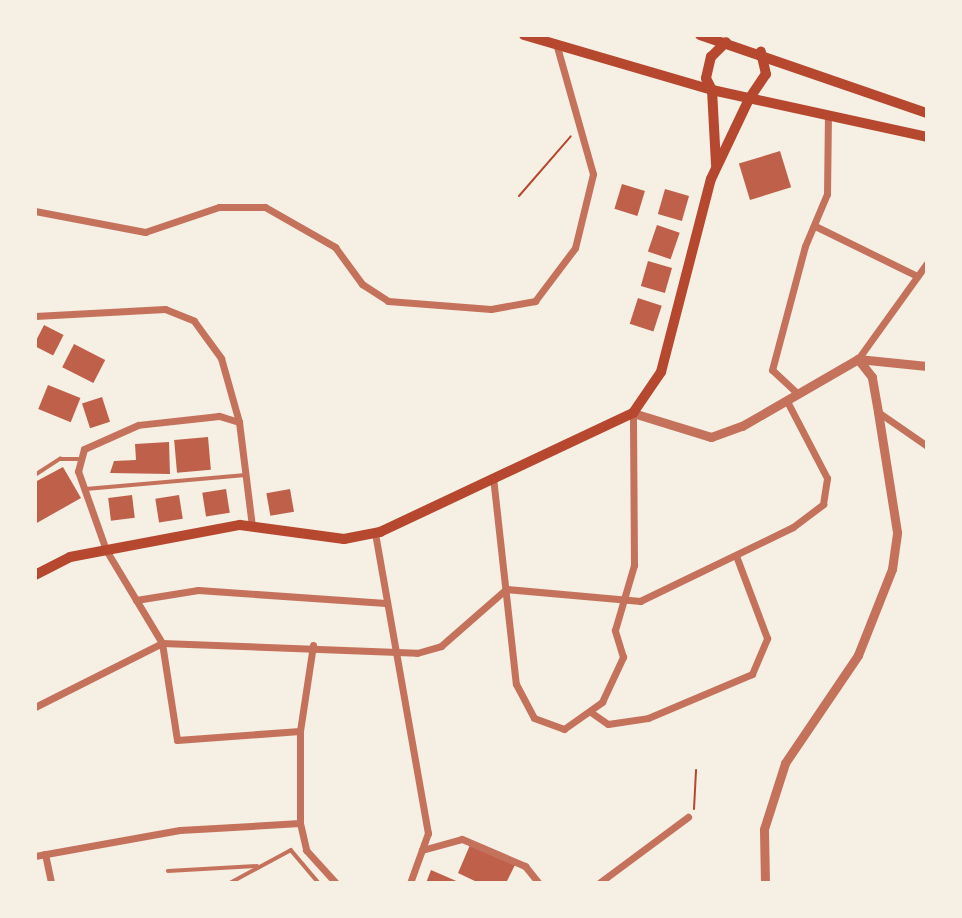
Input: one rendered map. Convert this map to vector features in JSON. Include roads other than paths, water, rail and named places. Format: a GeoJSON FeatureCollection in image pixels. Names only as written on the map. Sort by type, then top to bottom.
{"type":"FeatureCollection","features":[{"type":"Feature","properties":{"kind":"highway"},"geometry":{"type":"LineString","coordinates":[[524,35],[557,47],[712,90],[927,137]]}},
{"type":"Feature","properties":{"kind":"highway"},"geometry":{"type":"LineString","coordinates":[[700,35],[761,52],[927,113]]}},
{"type":"Feature","properties":{"kind":"highway"},"geometry":{"type":"LineString","coordinates":[[712,90],[706,78],[711,57],[726,42]]}},
{"type":"Feature","properties":{"kind":"highway"},"geometry":{"type":"LineString","coordinates":[[749,99],[766,74],[761,52]]}},
{"type":"Feature","properties":{"kind":"main road"},"geometry":{"type":"LineString","coordinates":[[712,90],[716,165]]}},
{"type":"Feature","properties":{"kind":"main road"},"geometry":{"type":"LineString","coordinates":[[35,575],[69,556],[252,527],[344,539],[375,533],[633,414],[661,372],[716,165],[749,99]]}},
{"type":"Feature","properties":{"kind":"street"},"geometry":{"type":"LineString","coordinates":[[35,211],[145,232],[219,207],[265,207],[335,247],[362,284],[388,300],[491,309],[535,300],[575,248],[593,174],[584,128],[557,47]]}},
{"type":"Feature","properties":{"kind":"street"},"geometry":{"type":"LineString","coordinates":[[798,394],[772,370],[827,194],[828,115]]}},
{"type":"Feature","properties":{"kind":"street"},"geometry":{"type":"LineString","coordinates":[[815,226],[918,276]]}},
{"type":"Feature","properties":{"kind":"street"},"geometry":{"type":"LineString","coordinates":[[492,477],[516,684],[525,708],[554,729],[592,713],[623,657],[615,630],[634,565],[633,414],[711,437],[787,401],[858,359],[927,263]]}},
{"type":"Feature","properties":{"kind":"street"},"geometry":{"type":"LineString","coordinates":[[35,316],[183,313],[216,348],[239,422],[252,527]]}},
{"type":"Feature","properties":{"kind":"street"},"geometry":{"type":"LineString","coordinates":[[858,359],[927,366]]}},
{"type":"Feature","properties":{"kind":"street"},"geometry":{"type":"LineString","coordinates":[[765,883],[764,829],[785,763],[858,655],[891,569],[897,532],[872,377],[858,359]]}},
{"type":"Feature","properties":{"kind":"street"},"geometry":{"type":"LineString","coordinates":[[35,707],[162,643],[394,648],[417,653],[441,646],[506,589],[623,603],[737,558],[823,504],[827,478],[787,401]]}},
{"type":"Feature","properties":{"kind":"street"},"geometry":{"type":"LineString","coordinates":[[878,412],[927,446]]}},
{"type":"Feature","properties":{"kind":"street"},"geometry":{"type":"LineString","coordinates":[[239,422],[219,416],[138,425],[84,449],[78,459],[106,550],[162,643],[177,740],[300,731]]}},
{"type":"Feature","properties":{"kind":"street"},"geometry":{"type":"LineString","coordinates":[[375,533],[428,833],[410,883]]}},
{"type":"Feature","properties":{"kind":"street"},"geometry":{"type":"LineString","coordinates":[[592,713],[608,724],[648,719],[752,674],[767,638],[737,558]]}},
{"type":"Feature","properties":{"kind":"street"},"geometry":{"type":"LineString","coordinates":[[136,600],[198,590],[386,603]]}},
{"type":"Feature","properties":{"kind":"street"},"geometry":{"type":"LineString","coordinates":[[313,645],[300,731],[300,823],[306,850],[336,883]]}},
{"type":"Feature","properties":{"kind":"street"},"geometry":{"type":"LineString","coordinates":[[599,883],[688,817]]}},
{"type":"Feature","properties":{"kind":"street"},"geometry":{"type":"LineString","coordinates":[[35,856],[180,830],[300,823]]}},
{"type":"Feature","properties":{"kind":"street"},"geometry":{"type":"LineString","coordinates":[[422,850],[462,839],[525,866],[538,883]]}},
{"type":"Feature","properties":{"kind":"street"},"geometry":{"type":"LineString","coordinates":[[45,854],[51,883]]}},
{"type":"Feature","properties":{"kind":"lane"},"geometry":{"type":"LineString","coordinates":[[35,475],[60,459],[78,459]]}},
{"type":"Feature","properties":{"kind":"lane"},"geometry":{"type":"LineString","coordinates":[[86,489],[119,481],[247,474]]}},
{"type":"Feature","properties":{"kind":"lane"},"geometry":{"type":"LineString","coordinates":[[230,883],[291,850],[318,883]]}},
{"type":"Feature","properties":{"kind":"lane"},"geometry":{"type":"LineString","coordinates":[[168,872],[263,866]]}}]}
